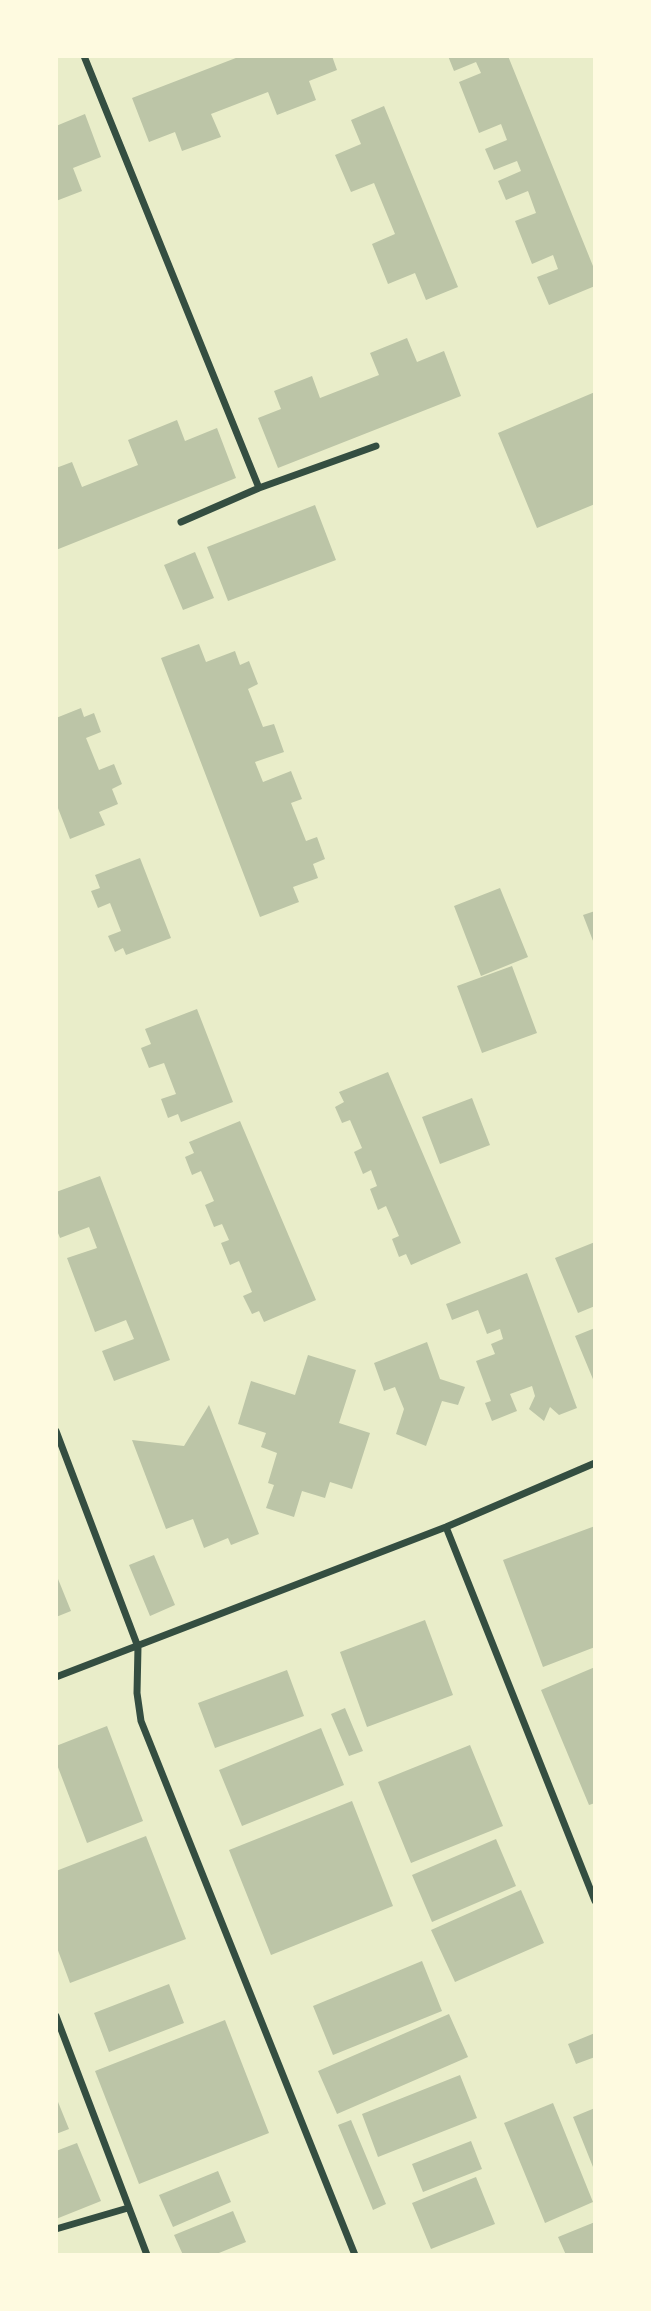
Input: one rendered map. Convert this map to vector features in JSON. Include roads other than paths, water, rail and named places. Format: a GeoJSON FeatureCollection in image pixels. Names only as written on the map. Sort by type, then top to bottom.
{"type":"FeatureCollection","features":[{"type":"Feature","properties":{"kind":"street"},"geometry":{"type":"LineString","coordinates":[[85,59],[259,488]]}},
{"type":"Feature","properties":{"kind":"street"},"geometry":{"type":"LineString","coordinates":[[181,522],[259,488],[376,446]]}},
{"type":"Feature","properties":{"kind":"street"},"geometry":{"type":"LineString","coordinates":[[56,1431],[138,1647],[137,1693],[141,1721],[355,2255]]}},
{"type":"Feature","properties":{"kind":"street"},"geometry":{"type":"LineString","coordinates":[[56,1677],[446,1527],[595,1463]]}},
{"type":"Feature","properties":{"kind":"street"},"geometry":{"type":"LineString","coordinates":[[446,1527],[595,1901]]}},
{"type":"Feature","properties":{"kind":"street"},"geometry":{"type":"LineString","coordinates":[[56,2016],[147,2255]]}},
{"type":"Feature","properties":{"kind":"street"},"geometry":{"type":"LineString","coordinates":[[56,2229],[128,2208]]}}]}
